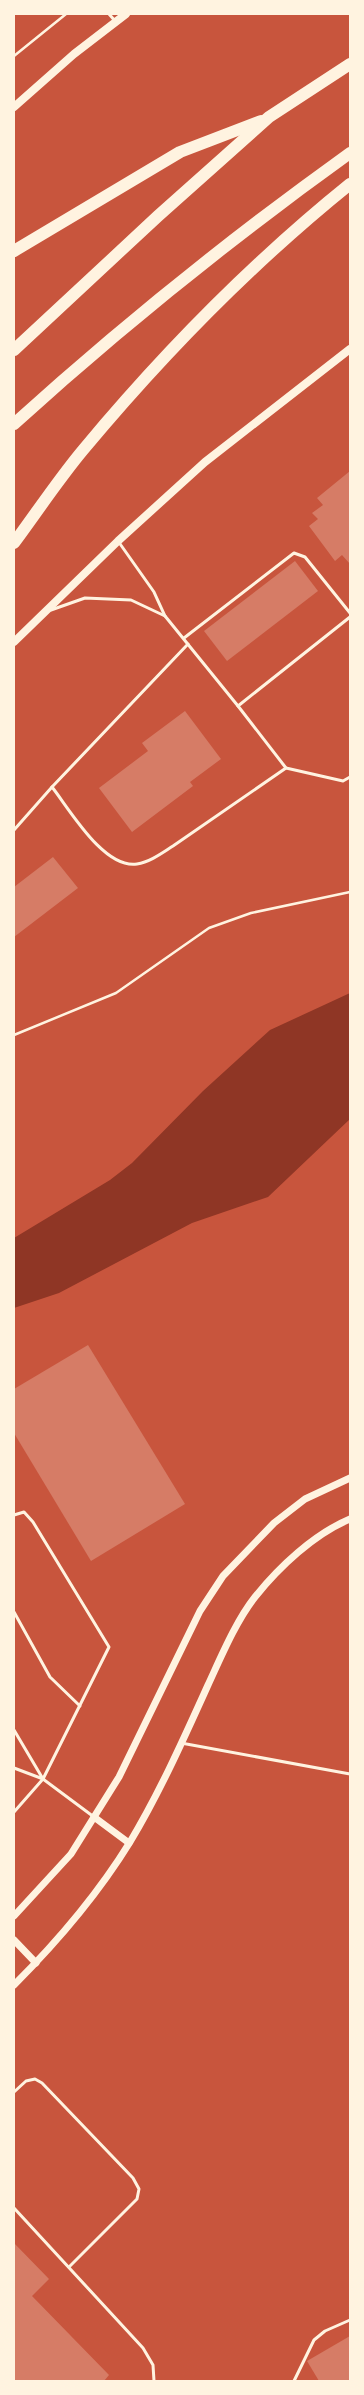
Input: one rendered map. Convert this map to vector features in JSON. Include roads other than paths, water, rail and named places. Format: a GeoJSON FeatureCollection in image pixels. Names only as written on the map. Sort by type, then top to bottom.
{"type":"FeatureCollection","features":[{"type":"Feature","properties":{"kind":"highway"},"geometry":{"type":"LineString","coordinates":[[14,350],[158,216],[269,117],[350,64]]}},
{"type":"Feature","properties":{"kind":"highway"},"geometry":{"type":"LineString","coordinates":[[14,251],[180,152],[269,117]]}},
{"type":"Feature","properties":{"kind":"highway"},"geometry":{"type":"LineString","coordinates":[[14,424],[180,281],[274,208],[350,153]]}},
{"type":"Feature","properties":{"kind":"highway"},"geometry":{"type":"LineString","coordinates":[[14,543],[82,452],[174,347],[275,248],[350,184]]}},
{"type":"Feature","properties":{"kind":"main road"},"geometry":{"type":"LineString","coordinates":[[14,107],[74,54],[126,14]]}},
{"type":"Feature","properties":{"kind":"main road"},"geometry":{"type":"LineString","coordinates":[[14,642],[118,541],[205,462],[350,349]]}},
{"type":"Feature","properties":{"kind":"street"},"geometry":{"type":"LineString","coordinates":[[14,1916],[71,1854],[119,1777],[200,1611],[223,1576],[247,1548],[280,1518],[305,1499],[350,1478]]}},
{"type":"Feature","properties":{"kind":"street"},"geometry":{"type":"LineString","coordinates":[[14,1985],[36,1963],[100,1886],[130,1843],[163,1783],[228,1644],[254,1598],[279,1570],[312,1542],[350,1519]]}},
{"type":"Feature","properties":{"kind":"street"},"geometry":{"type":"LineString","coordinates":[[94,1817],[130,1843]]}},
{"type":"Feature","properties":{"kind":"street"},"geometry":{"type":"LineString","coordinates":[[14,1940],[36,1963]]}},
{"type":"Feature","properties":{"kind":"lane"},"geometry":{"type":"LineString","coordinates":[[109,14],[116,22]]}},
{"type":"Feature","properties":{"kind":"lane"},"geometry":{"type":"LineString","coordinates":[[118,541],[154,592],[165,616],[286,768],[343,780],[350,778]]}},
{"type":"Feature","properties":{"kind":"lane"},"geometry":{"type":"LineString","coordinates":[[184,638],[294,553],[305,557],[350,613]]}},
{"type":"Feature","properties":{"kind":"lane"},"geometry":{"type":"LineString","coordinates":[[44,612],[85,598],[131,600],[165,616]]}},
{"type":"Feature","properties":{"kind":"lane"},"geometry":{"type":"LineString","coordinates":[[238,706],[350,617]]}},
{"type":"Feature","properties":{"kind":"lane"},"geometry":{"type":"LineString","coordinates":[[14,830],[52,787],[188,644]]}},
{"type":"Feature","properties":{"kind":"lane"},"geometry":{"type":"LineString","coordinates":[[52,787],[101,850],[118,862],[137,864],[154,858],[173,846],[286,768]]}},
{"type":"Feature","properties":{"kind":"lane"},"geometry":{"type":"LineString","coordinates":[[14,1515],[24,1512],[33,1522],[109,1647],[43,1779],[14,1812]]}},
{"type":"Feature","properties":{"kind":"lane"},"geometry":{"type":"LineString","coordinates":[[14,1612],[50,1677],[80,1706]]}},
{"type":"Feature","properties":{"kind":"lane"},"geometry":{"type":"LineString","coordinates":[[14,1730],[43,1779]]}},
{"type":"Feature","properties":{"kind":"lane"},"geometry":{"type":"LineString","coordinates":[[181,1743],[350,1774]]}},
{"type":"Feature","properties":{"kind":"lane"},"geometry":{"type":"LineString","coordinates":[[14,1768],[43,1779],[94,1817]]}},
{"type":"Feature","properties":{"kind":"lane"},"geometry":{"type":"LineString","coordinates":[[14,2092],[26,2081],[34,2078],[42,2083],[133,2178],[139,2189],[137,2200],[69,2267]]}},
{"type":"Feature","properties":{"kind":"lane"},"geometry":{"type":"LineString","coordinates":[[14,2208],[143,2348],[153,2365],[154,2381]]}},
{"type":"Feature","properties":{"kind":"lane"},"geometry":{"type":"LineString","coordinates":[[294,2381],[314,2340],[325,2331],[350,2320]]}}]}
